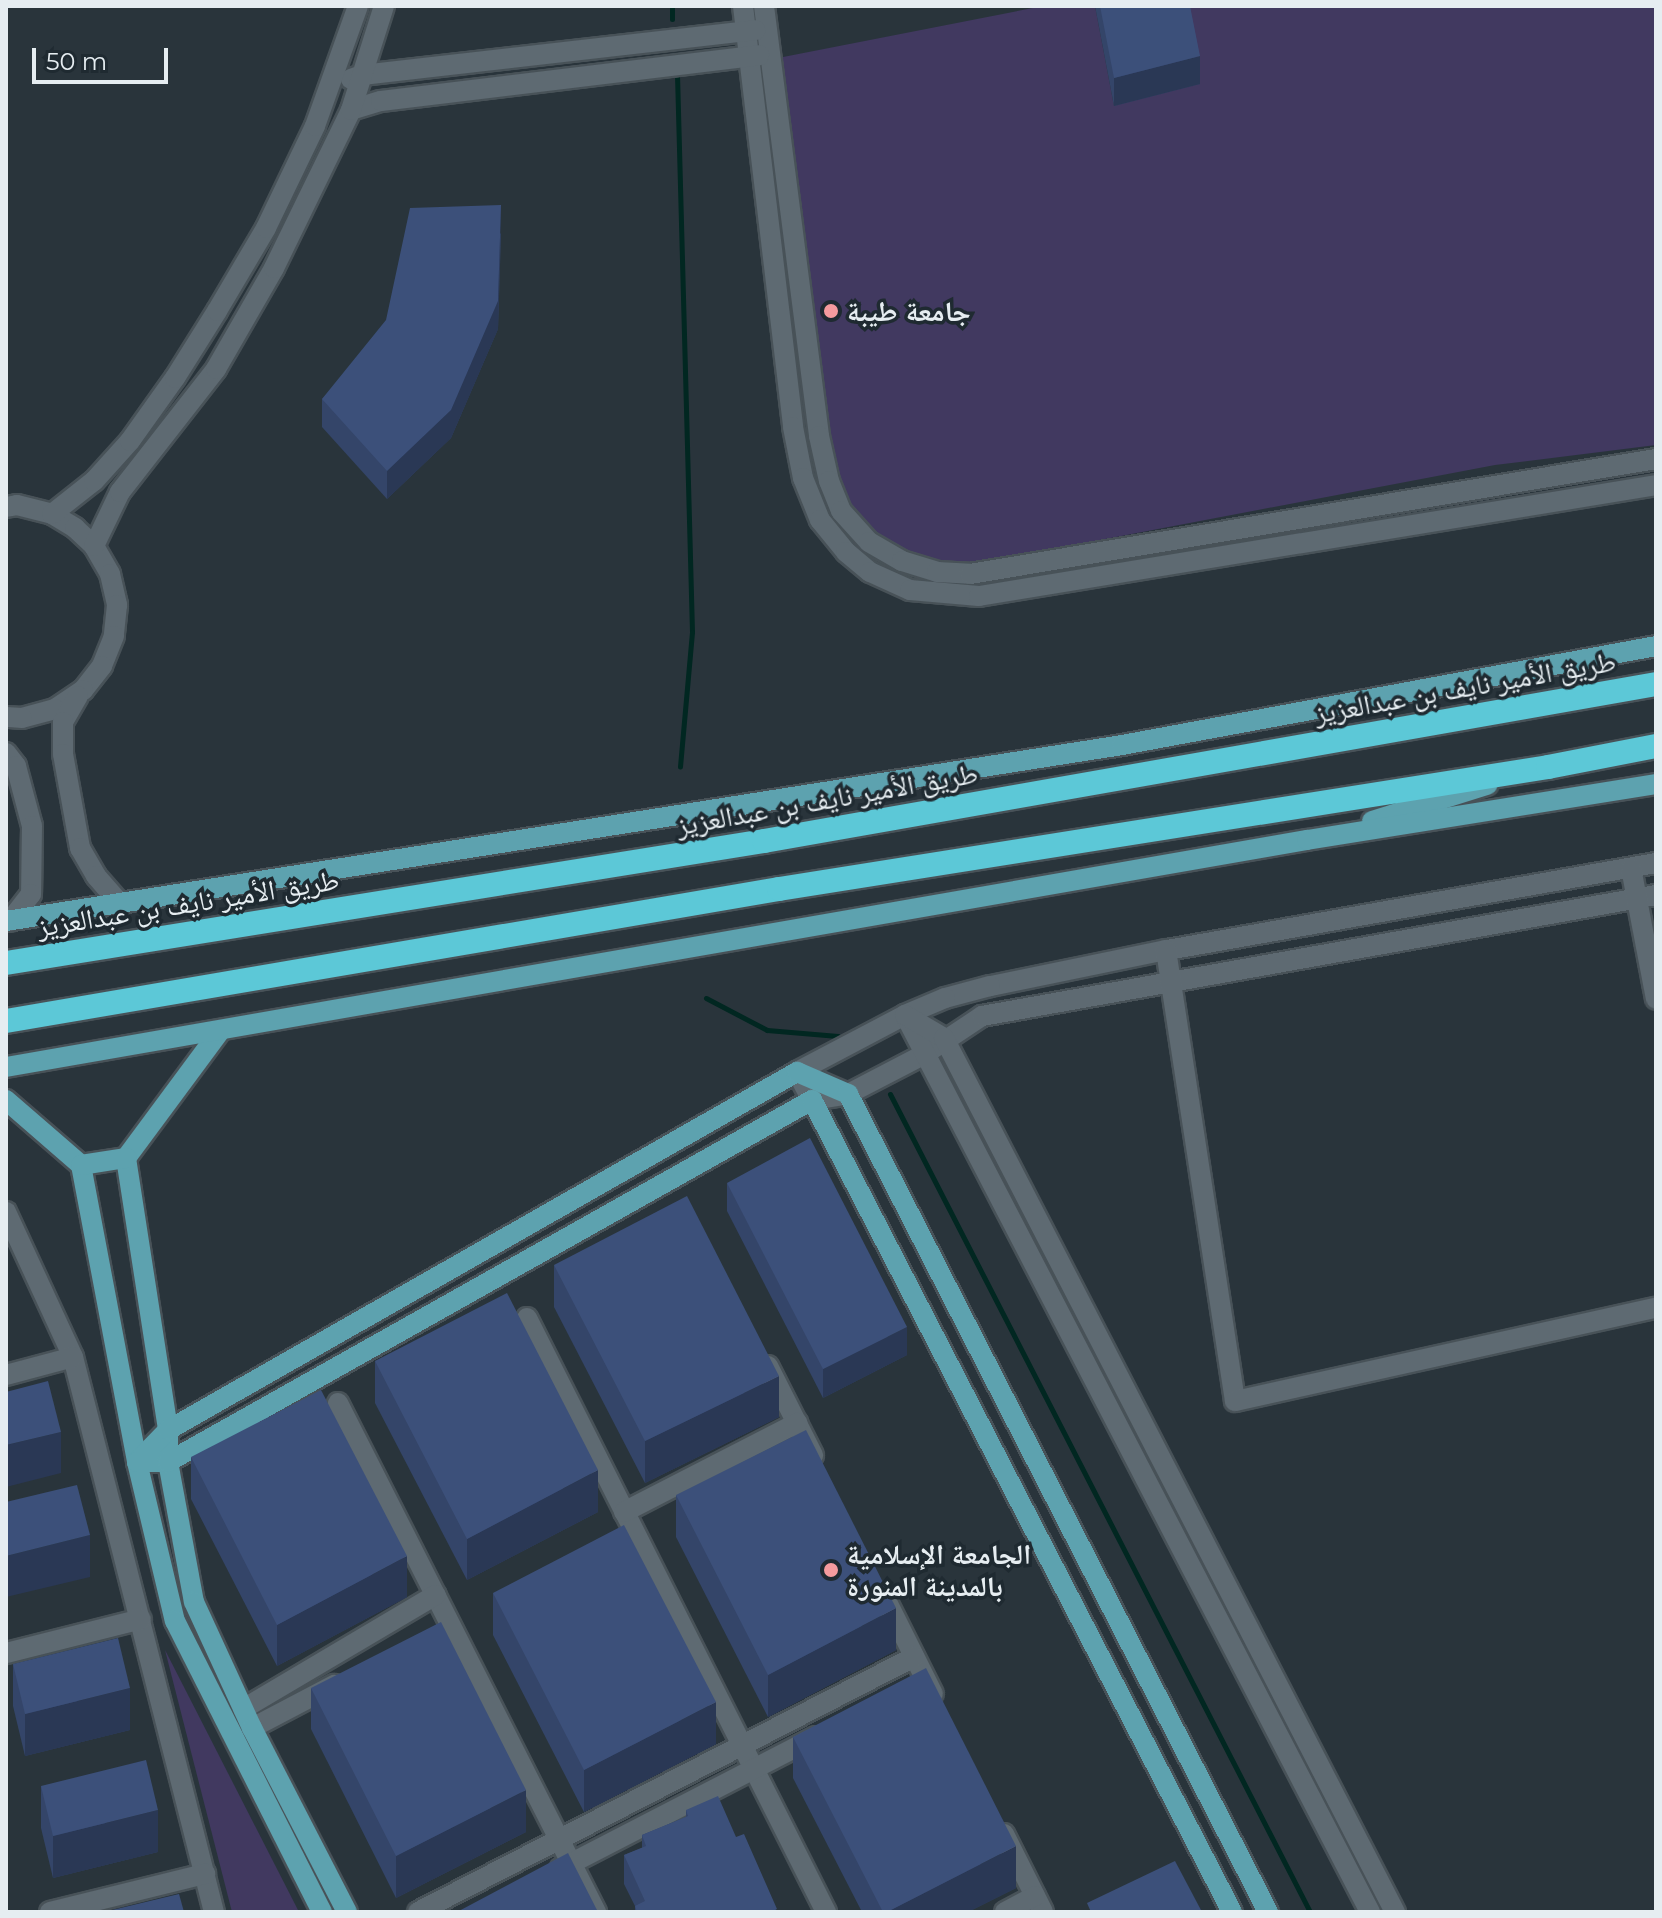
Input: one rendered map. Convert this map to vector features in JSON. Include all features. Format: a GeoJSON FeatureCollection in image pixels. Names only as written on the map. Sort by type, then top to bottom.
{"type":"FeatureCollection","features":[{"type":"Feature","properties":{"kind":"highway","name":"طريق الأمير نايف بن عبدالعزيز"},"geometry":{"type":"LineString","coordinates":[[6,963],[764,841],[1656,684]]}},
{"type":"Feature","properties":{"kind":"highway"},"geometry":{"type":"LineString","coordinates":[[6,1021],[779,889],[1548,767],[1656,746]]}},
{"type":"Feature","properties":{"kind":"main road"},"geometry":{"type":"LineString","coordinates":[[8,921],[1122,745],[1656,646]]}},
{"type":"Feature","properties":{"kind":"main road"},"geometry":{"type":"LineString","coordinates":[[1307,840],[1548,767]]}},
{"type":"Feature","properties":{"kind":"main road"},"geometry":{"type":"LineString","coordinates":[[6,1067],[1307,840],[1656,784]]}},
{"type":"Feature","properties":{"kind":"main road"},"geometry":{"type":"LineString","coordinates":[[81,1165],[126,1158],[220,1031]]}},
{"type":"Feature","properties":{"kind":"main road"},"geometry":{"type":"LineString","coordinates":[[137,1462],[168,1430],[797,1072],[848,1094],[1268,1912]]}},
{"type":"Feature","properties":{"kind":"main road"},"geometry":{"type":"LineString","coordinates":[[6,1100],[81,1165],[137,1462],[175,1621],[322,1912]]}},
{"type":"Feature","properties":{"kind":"main road"},"geometry":{"type":"LineString","coordinates":[[137,1462],[168,1462],[812,1100],[1232,1912]]}},
{"type":"Feature","properties":{"kind":"main road"},"geometry":{"type":"LineString","coordinates":[[126,1158],[168,1430],[168,1462],[194,1602],[252,1728],[347,1912]]}},
{"type":"Feature","properties":{"kind":"street"},"geometry":{"type":"LineString","coordinates":[[52,514],[94,481],[175,378],[266,228],[330,88],[358,6]]}},
{"type":"Feature","properties":{"kind":"street"},"geometry":{"type":"LineString","coordinates":[[94,546],[120,492],[216,369],[274,268],[351,110],[384,6]]}},
{"type":"Feature","properties":{"kind":"street"},"geometry":{"type":"LineString","coordinates":[[743,6],[793,427],[803,478],[820,520],[846,552],[870,572],[910,590],[979,596],[1656,485]]}},
{"type":"Feature","properties":{"kind":"street"},"geometry":{"type":"LineString","coordinates":[[764,6],[819,436],[829,481],[841,511],[869,542],[902,561],[937,572],[970,574],[1656,459]]}},
{"type":"Feature","properties":{"kind":"street"},"geometry":{"type":"LineString","coordinates":[[330,88],[362,75],[767,29]]}},
{"type":"Feature","properties":{"kind":"street"},"geometry":{"type":"LineString","coordinates":[[351,110],[381,101],[770,54]]}},
{"type":"Feature","properties":{"kind":"street"},"geometry":{"type":"LineString","coordinates":[[6,507],[17,505],[52,514],[75,528],[94,546],[110,574],[117,605],[114,636],[102,666],[80,692],[63,722],[63,754],[80,848],[96,876],[121,905]]}},
{"type":"Feature","properties":{"kind":"street"},"geometry":{"type":"LineString","coordinates":[[6,717],[22,718],[55,709],[80,692]]}},
{"type":"Feature","properties":{"kind":"street"},"geometry":{"type":"LineString","coordinates":[[6,753],[16,766],[32,826],[31,894],[8,921]]}},
{"type":"Feature","properties":{"kind":"street"},"geometry":{"type":"LineString","coordinates":[[1647,897],[982,1016],[944,1038],[925,1054],[848,1094],[812,1100],[797,1072],[905,1015],[945,998],[990,986],[1166,950],[1656,863]]}},
{"type":"Feature","properties":{"kind":"street"},"geometry":{"type":"LineString","coordinates":[[1631,868],[1647,897],[1656,999]]}},
{"type":"Feature","properties":{"kind":"street"},"geometry":{"type":"LineString","coordinates":[[1166,950],[1235,1401],[1656,1308]]}},
{"type":"Feature","properties":{"kind":"street"},"geometry":{"type":"LineString","coordinates":[[905,1015],[944,1038],[1395,1912]]}},
{"type":"Feature","properties":{"kind":"street"},"geometry":{"type":"LineString","coordinates":[[905,1015],[1370,1912]]}},
{"type":"Feature","properties":{"kind":"street"},"geometry":{"type":"LineString","coordinates":[[6,1212],[73,1357],[214,1912]]}},
{"type":"Feature","properties":{"kind":"street"},"geometry":{"type":"LineString","coordinates":[[527,1318],[826,1912]]}},
{"type":"Feature","properties":{"kind":"street"},"geometry":{"type":"LineString","coordinates":[[761,1352],[825,1478]]}},
{"type":"Feature","properties":{"kind":"street"},"geometry":{"type":"LineString","coordinates":[[6,1375],[73,1357]]}},
{"type":"Feature","properties":{"kind":"street"},"geometry":{"type":"LineString","coordinates":[[338,1403],[436,1595],[444,1626],[596,1912]]}},
{"type":"Feature","properties":{"kind":"street"},"geometry":{"type":"LineString","coordinates":[[624,1512],[797,1423]]}},
{"type":"Feature","properties":{"kind":"street"},"geometry":{"type":"LineString","coordinates":[[873,1575],[914,1657],[919,1683],[940,1707]]}},
{"type":"Feature","properties":{"kind":"street"},"geometry":{"type":"LineString","coordinates":[[243,1709],[436,1595]]}},
{"type":"Feature","properties":{"kind":"street"},"geometry":{"type":"LineString","coordinates":[[6,1653],[141,1619]]}},
{"type":"Feature","properties":{"kind":"street"},"geometry":{"type":"LineString","coordinates":[[418,1912],[914,1657]]}},
{"type":"Feature","properties":{"kind":"street"},"geometry":{"type":"LineString","coordinates":[[252,1728],[358,1672]]}},
{"type":"Feature","properties":{"kind":"street"},"geometry":{"type":"LineString","coordinates":[[544,1877],[833,1728]]}},
{"type":"Feature","properties":{"kind":"street"},"geometry":{"type":"LineString","coordinates":[[994,1815],[1039,1904],[1005,1912]]}},
{"type":"Feature","properties":{"kind":"street"},"geometry":{"type":"LineString","coordinates":[[50,1912],[205,1874]]}},
{"type":"Feature","properties":{"kind":"shaded area"},"geometry":{"type":"Polygon","coordinates":[[[1043,6],[1095,6],[1114,106],[1185,6],[1656,6],[1656,445],[1495,465],[968,565],[938,564],[907,555],[870,532],[849,512],[836,479],[778,58],[1043,6]]]}},
{"type":"Feature","properties":{"kind":"shaded area"},"geometry":{"type":"Polygon","coordinates":[[[165,1650],[299,1912],[232,1912],[165,1650]]]}},
{"type":"Feature","properties":{"kind":"building"},"geometry":{"type":"Polygon","coordinates":[[[1100,6],[1190,6],[1200,56],[1114,78],[1100,6]]]}},
{"type":"Feature","properties":{"kind":"building"},"geometry":{"type":"Polygon","coordinates":[[[501,205],[498,301],[451,410],[387,471],[322,399],[386,320],[410,208],[501,205]]]}},
{"type":"Feature","properties":{"kind":"building"},"geometry":{"type":"Polygon","coordinates":[[[810,1138],[907,1327],[823,1369],[727,1183],[810,1138]]]}},
{"type":"Feature","properties":{"kind":"building"},"geometry":{"type":"Polygon","coordinates":[[[687,1196],[779,1376],[645,1441],[554,1265],[687,1196]]]}},
{"type":"Feature","properties":{"kind":"building"},"geometry":{"type":"Polygon","coordinates":[[[507,1293],[598,1470],[467,1539],[375,1361],[507,1293]]]}},
{"type":"Feature","properties":{"kind":"building"},"geometry":{"type":"Polygon","coordinates":[[[48,1381],[61,1432],[6,1445],[6,1392],[48,1381]]]}},
{"type":"Feature","properties":{"kind":"building"},"geometry":{"type":"Polygon","coordinates":[[[321,1390],[407,1556],[277,1625],[191,1457],[321,1390]]]}},
{"type":"Feature","properties":{"kind":"building"},"geometry":{"type":"Polygon","coordinates":[[[806,1430],[896,1608],[768,1675],[676,1495],[806,1430]]]}},
{"type":"Feature","properties":{"kind":"building"},"geometry":{"type":"Polygon","coordinates":[[[77,1485],[90,1535],[6,1556],[6,1502],[77,1485]]]}},
{"type":"Feature","properties":{"kind":"building"},"geometry":{"type":"Polygon","coordinates":[[[624,1525],[716,1702],[584,1770],[493,1593],[624,1525]]]}},
{"type":"Feature","properties":{"kind":"building"},"geometry":{"type":"Polygon","coordinates":[[[441,1622],[526,1790],[396,1856],[311,1688],[441,1622]]]}},
{"type":"Feature","properties":{"kind":"building"},"geometry":{"type":"Polygon","coordinates":[[[118,1638],[130,1688],[25,1714],[13,1664],[118,1638]]]}},
{"type":"Feature","properties":{"kind":"building"},"geometry":{"type":"Polygon","coordinates":[[[926,1668],[1016,1846],[883,1912],[793,1737],[926,1668]]]}},
{"type":"Feature","properties":{"kind":"building"},"geometry":{"type":"Polygon","coordinates":[[[146,1760],[158,1810],[53,1836],[41,1786],[146,1760]]]}},
{"type":"Feature","properties":{"kind":"building"},"geometry":{"type":"Polygon","coordinates":[[[718,1796],[736,1837],[744,1834],[777,1909],[771,1912],[637,1912],[635,1906],[645,1901],[624,1855],[646,1846],[642,1835],[688,1816],[686,1810],[718,1796]]]}},
{"type":"Feature","properties":{"kind":"building"},"geometry":{"type":"Polygon","coordinates":[[[568,1853],[598,1912],[457,1912],[568,1853]]]}},
{"type":"Feature","properties":{"kind":"building"},"geometry":{"type":"Polygon","coordinates":[[[1175,1861],[1202,1912],[1091,1912],[1087,1903],[1175,1861]]]}},
{"type":"Feature","properties":{"kind":"building"},"geometry":{"type":"Polygon","coordinates":[[[179,1894],[184,1912],[104,1912],[179,1894]]]}},
{"type":"Feature","properties":{"kind":"waterway"},"geometry":{"type":"LineString","coordinates":[[672,6],[672,19]]}},
{"type":"Feature","properties":{"kind":"waterway"},"geometry":{"type":"LineString","coordinates":[[677,74],[692,632],[680,766]]}},
{"type":"Feature","properties":{"kind":"waterway"},"geometry":{"type":"LineString","coordinates":[[706,998],[767,1030],[838,1036]]}},
{"type":"Feature","properties":{"kind":"waterway"},"geometry":{"type":"LineString","coordinates":[[890,1094],[1310,1912]]}},
{"type":"Feature","properties":{"kind":"place","name":"جامعة طيبة"},"geometry":{"type":"Point","coordinates":[831,311]}},
{"type":"Feature","properties":{"kind":"place","name":"الجامعة الإسلامية بالمدينة المنورة"},"geometry":{"type":"Point","coordinates":[831,1570]}}]}
